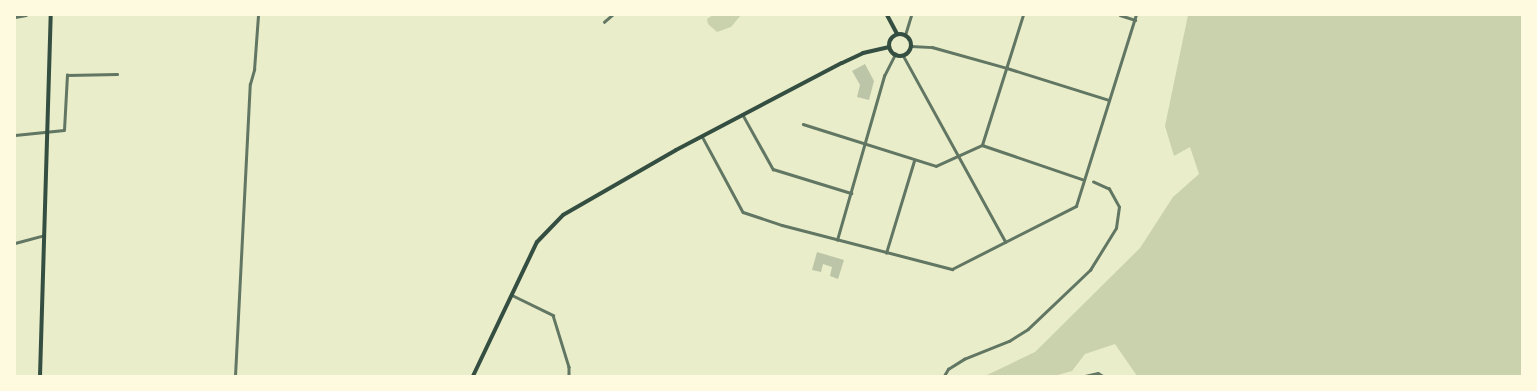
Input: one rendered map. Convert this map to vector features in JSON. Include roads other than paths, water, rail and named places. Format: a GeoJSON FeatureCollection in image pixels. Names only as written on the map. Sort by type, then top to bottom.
{"type":"FeatureCollection","features":[{"type":"Feature","properties":{"kind":"main road"},"geometry":{"type":"LineString","coordinates":[[40,376],[51,15]]}},
{"type":"Feature","properties":{"kind":"main road"},"geometry":{"type":"LineString","coordinates":[[887,15],[897,34]]}},
{"type":"Feature","properties":{"kind":"main road"},"geometry":{"type":"LineString","coordinates":[[897,34],[905,35],[911,46],[903,55],[895,54],[889,47],[892,37],[897,34]]}},
{"type":"Feature","properties":{"kind":"main road"},"geometry":{"type":"LineString","coordinates":[[473,376],[536,242],[550,226],[606,189],[702,136],[862,53],[889,47]]}},
{"type":"Feature","properties":{"kind":"street"},"geometry":{"type":"LineString","coordinates":[[15,17],[26,15]]}},
{"type":"Feature","properties":{"kind":"street"},"geometry":{"type":"LineString","coordinates":[[235,376],[250,84],[254,70],[258,15]]}},
{"type":"Feature","properties":{"kind":"street"},"geometry":{"type":"LineString","coordinates":[[604,22],[612,15]]}},
{"type":"Feature","properties":{"kind":"street"},"geometry":{"type":"LineString","coordinates":[[905,35],[911,15]]}},
{"type":"Feature","properties":{"kind":"street"},"geometry":{"type":"LineString","coordinates":[[982,145],[1023,15]]}},
{"type":"Feature","properties":{"kind":"street"},"geometry":{"type":"LineString","coordinates":[[1120,15],[1135,20]]}},
{"type":"Feature","properties":{"kind":"street"},"geometry":{"type":"LineString","coordinates":[[702,136],[743,212],[837,240],[952,269],[1076,206],[1136,15]]}},
{"type":"Feature","properties":{"kind":"street"},"geometry":{"type":"LineString","coordinates":[[911,46],[932,47],[1006,68],[1109,101]]}},
{"type":"Feature","properties":{"kind":"street"},"geometry":{"type":"LineString","coordinates":[[837,240],[884,76],[895,54]]}},
{"type":"Feature","properties":{"kind":"street"},"geometry":{"type":"LineString","coordinates":[[903,55],[1007,242]]}},
{"type":"Feature","properties":{"kind":"street"},"geometry":{"type":"LineString","coordinates":[[15,136],[64,130],[67,75],[117,74]]}},
{"type":"Feature","properties":{"kind":"street"},"geometry":{"type":"LineString","coordinates":[[743,115],[773,169],[851,193]]}},
{"type":"Feature","properties":{"kind":"street"},"geometry":{"type":"LineString","coordinates":[[803,124],[865,142],[914,161],[936,166],[982,145],[1083,180]]}},
{"type":"Feature","properties":{"kind":"street"},"geometry":{"type":"LineString","coordinates":[[885,253],[914,161]]}},
{"type":"Feature","properties":{"kind":"street"},"geometry":{"type":"LineString","coordinates":[[944,376],[948,369],[964,359],[1009,341],[1028,329],[1090,270],[1116,228],[1119,208],[1109,189],[1093,182]]}},
{"type":"Feature","properties":{"kind":"street"},"geometry":{"type":"LineString","coordinates":[[15,243],[44,235]]}},
{"type":"Feature","properties":{"kind":"street"},"geometry":{"type":"LineString","coordinates":[[511,294],[553,315],[570,368],[569,376]]}},
{"type":"Feature","properties":{"kind":"street"},"geometry":{"type":"LineString","coordinates":[[1085,376],[1098,373],[1103,376]]}}]}
